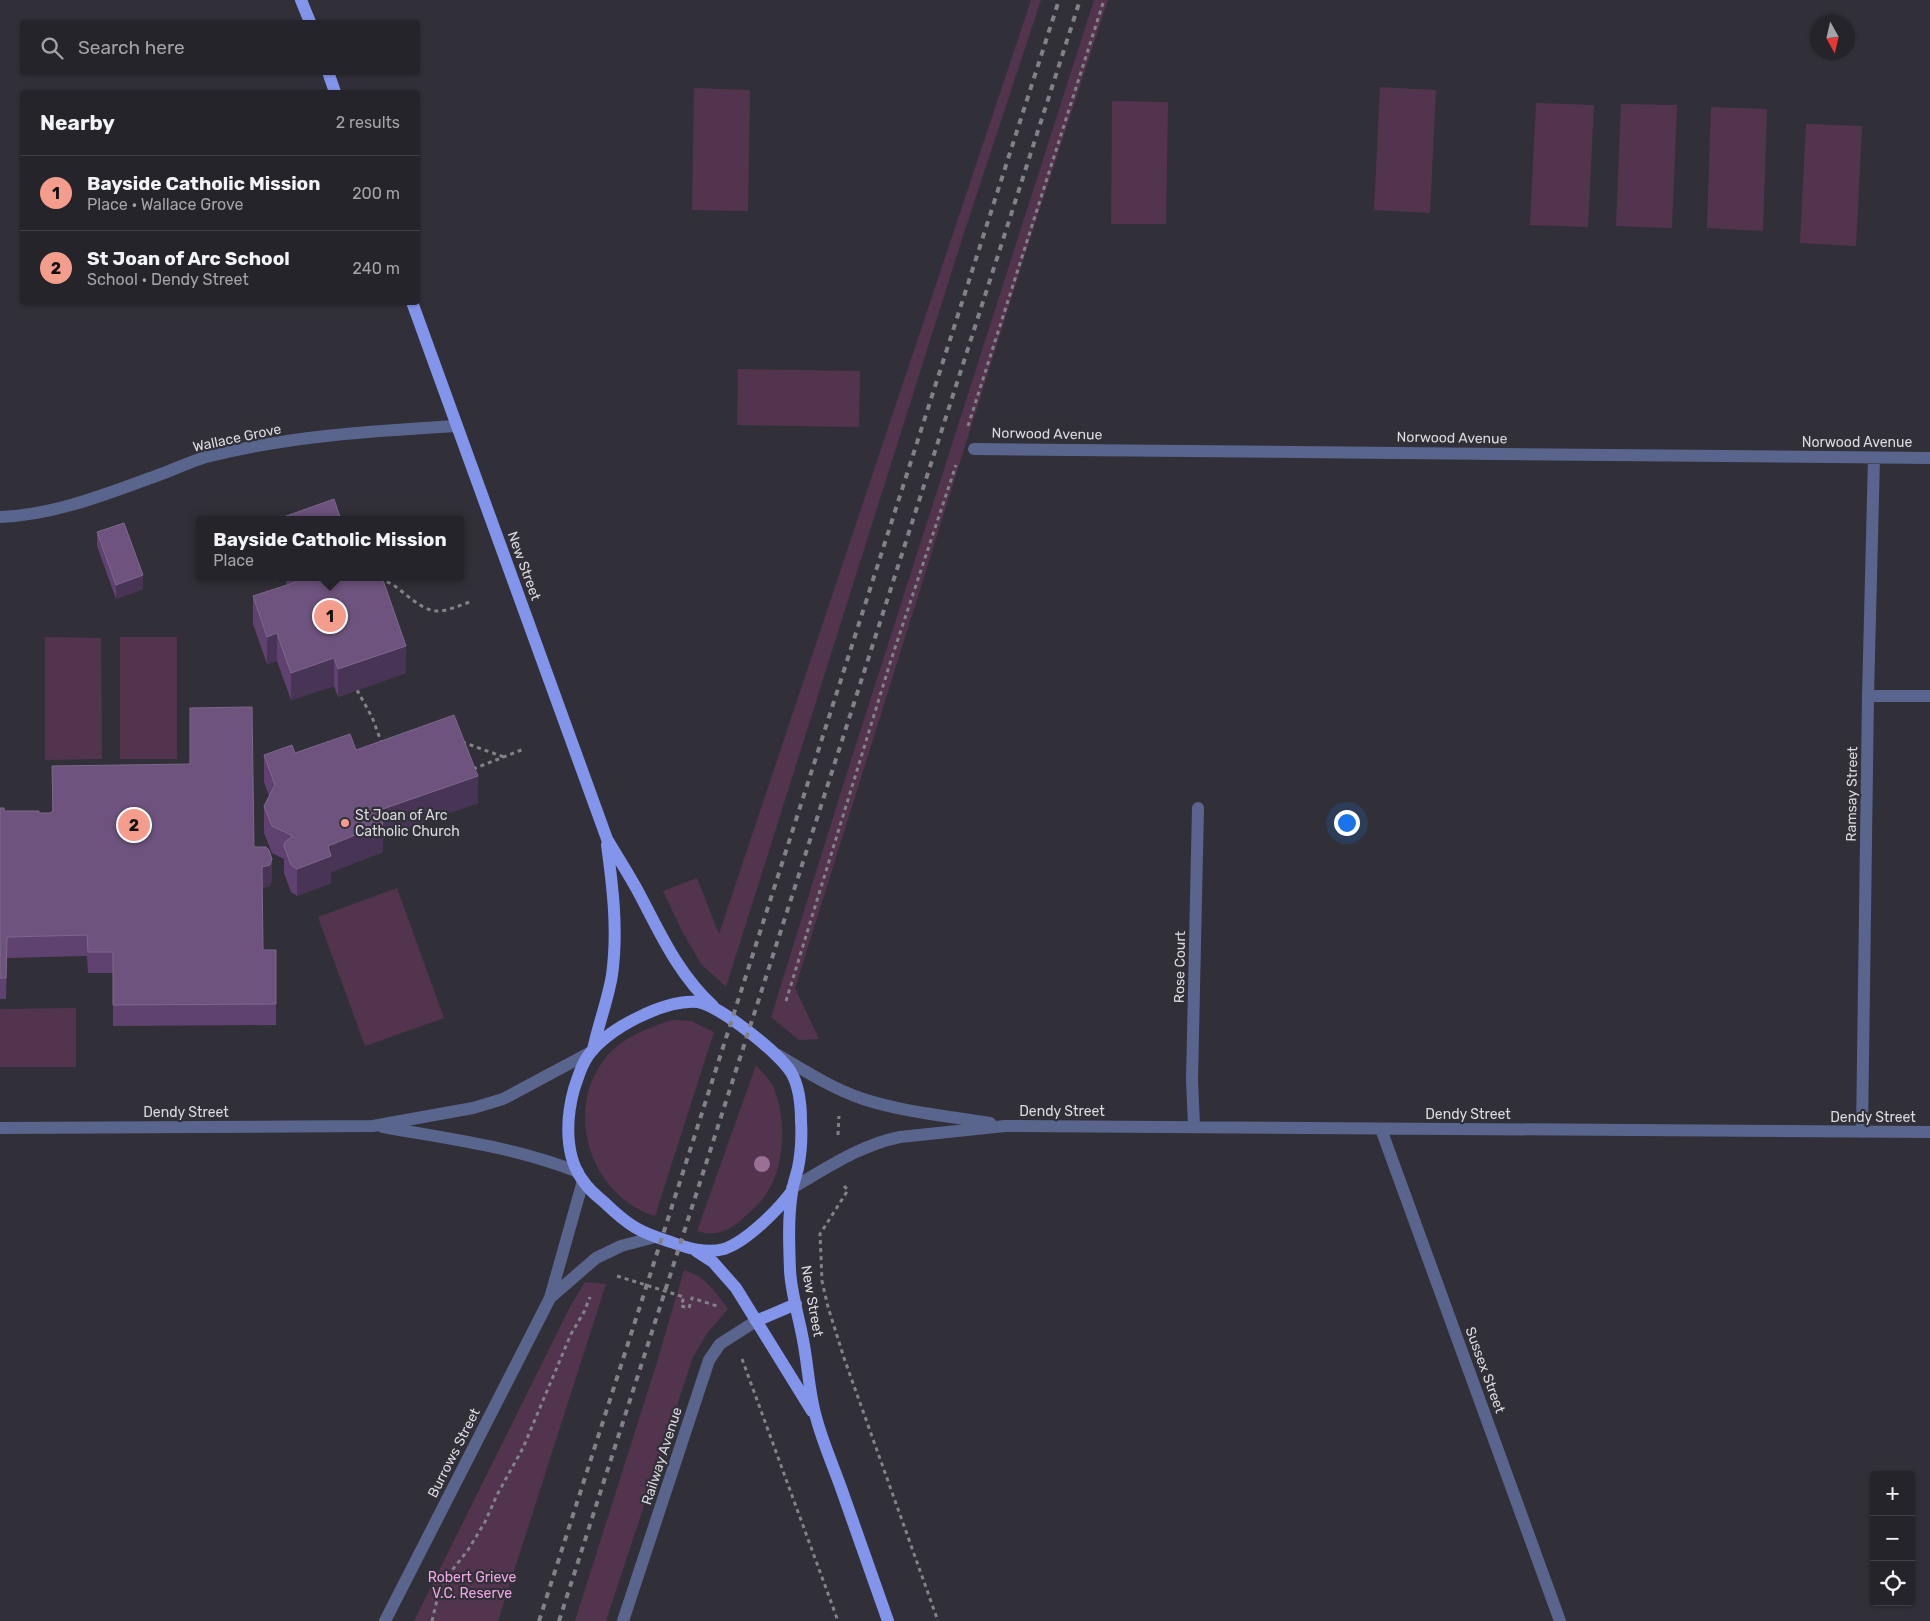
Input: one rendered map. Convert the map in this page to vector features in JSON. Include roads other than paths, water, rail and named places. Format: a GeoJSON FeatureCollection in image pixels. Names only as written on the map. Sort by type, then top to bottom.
{"type":"FeatureCollection","features":[{"type":"Feature","properties":{"kind":"main road"},"geometry":{"type":"LineString","coordinates":[[301,0],[309,20]]}},
{"type":"Feature","properties":{"kind":"main road"},"geometry":{"type":"LineString","coordinates":[[329,75],[334,90]]}},
{"type":"Feature","properties":{"kind":"main road","name":"New Street"},"geometry":{"type":"LineString","coordinates":[[413,305],[606,839],[639,894],[664,942],[696,989],[719,1011],[772,1051],[792,1073],[798,1091],[801,1110],[800,1156],[792,1190],[790,1269],[808,1364],[815,1415],[888,1621]]}},
{"type":"Feature","properties":{"kind":"main road","name":"New Street"},"geometry":{"type":"LineString","coordinates":[[592,1051],[609,988],[615,947],[614,896],[606,839]]}},
{"type":"Feature","properties":{"kind":"main road"},"geometry":{"type":"LineString","coordinates":[[719,1011],[701,1002],[670,1004],[640,1017],[606,1038],[592,1051],[585,1060],[575,1088],[569,1119],[568,1134],[571,1152],[580,1177],[627,1223],[640,1232],[690,1248],[711,1251],[730,1246],[754,1229],[792,1190]]}},
{"type":"Feature","properties":{"kind":"main road","name":"New Street"},"geometry":{"type":"LineString","coordinates":[[690,1248],[709,1258],[742,1296],[815,1415]]}},
{"type":"Feature","properties":{"kind":"main road"},"geometry":{"type":"LineString","coordinates":[[756,1321],[796,1304]]}},
{"type":"Feature","properties":{"kind":"street","name":"Wallace Grove"},"geometry":{"type":"LineString","coordinates":[[0,517],[45,512],[93,499],[205,458],[257,447],[312,438],[457,426]]}},
{"type":"Feature","properties":{"kind":"street","name":"Norwood Avenue"},"geometry":{"type":"LineString","coordinates":[[974,449],[1930,458]]}},
{"type":"Feature","properties":{"kind":"street","name":"Ramsay Street"},"geometry":{"type":"LineString","coordinates":[[1862,1132],[1868,696],[1874,458]]}},
{"type":"Feature","properties":{"kind":"street"},"geometry":{"type":"LineString","coordinates":[[1868,696],[1930,696]]}},
{"type":"Feature","properties":{"kind":"street","name":"Rose Court"},"geometry":{"type":"LineString","coordinates":[[1194,1126],[1192,1080],[1198,808]]}},
{"type":"Feature","properties":{"kind":"street","name":"Dendy Street"},"geometry":{"type":"LineString","coordinates":[[0,1128],[373,1126],[472,1108],[503,1099],[592,1051]]}},
{"type":"Feature","properties":{"kind":"street","name":"Dendy Street"},"geometry":{"type":"LineString","coordinates":[[772,1051],[841,1090],[882,1104],[1005,1126]]}},
{"type":"Feature","properties":{"kind":"street","name":"Dendy Street"},"geometry":{"type":"LineString","coordinates":[[373,1126],[506,1149],[535,1156],[580,1177]]}},
{"type":"Feature","properties":{"kind":"street","name":"Dendy Street"},"geometry":{"type":"LineString","coordinates":[[792,1190],[864,1147],[891,1139],[1005,1126],[1930,1132]]}},
{"type":"Feature","properties":{"kind":"street","name":"Sussex Street"},"geometry":{"type":"LineString","coordinates":[[1381,1129],[1560,1621]]}},
{"type":"Feature","properties":{"kind":"street","name":"Burrows Street"},"geometry":{"type":"LineString","coordinates":[[385,1621],[550,1298],[580,1177]]}},
{"type":"Feature","properties":{"kind":"street","name":"Burrows Street"},"geometry":{"type":"LineString","coordinates":[[550,1298],[596,1258],[621,1246],[655,1237]]}},
{"type":"Feature","properties":{"kind":"street","name":"Railway Avenue"},"geometry":{"type":"LineString","coordinates":[[623,1621],[710,1360],[717,1348],[732,1335],[756,1321]]}},
{"type":"Feature","properties":{"kind":"railway"},"geometry":{"type":"LineString","coordinates":[[539,1621],[1059,0]]}},
{"type":"Feature","properties":{"kind":"railway"},"geometry":{"type":"LineString","coordinates":[[559,1621],[1080,0]]}},
{"type":"Feature","properties":{"kind":"place","name":"Bayside Catholic Mission"},"geometry":{"type":"Point","coordinates":[330,616]}},
{"type":"Feature","properties":{"kind":"place","name":"St Joan of Arc Catholic Church"},"geometry":{"type":"Point","coordinates":[345,823]}},
{"type":"Feature","properties":{"kind":"place","name":"St Joan of Arc School"},"geometry":{"type":"Point","coordinates":[134,825]}},
{"type":"Feature","properties":{"kind":"park label","name":"Robert Grieve V.C. Reserve"},"geometry":{"type":"Point","coordinates":[472,1585]}}]}
